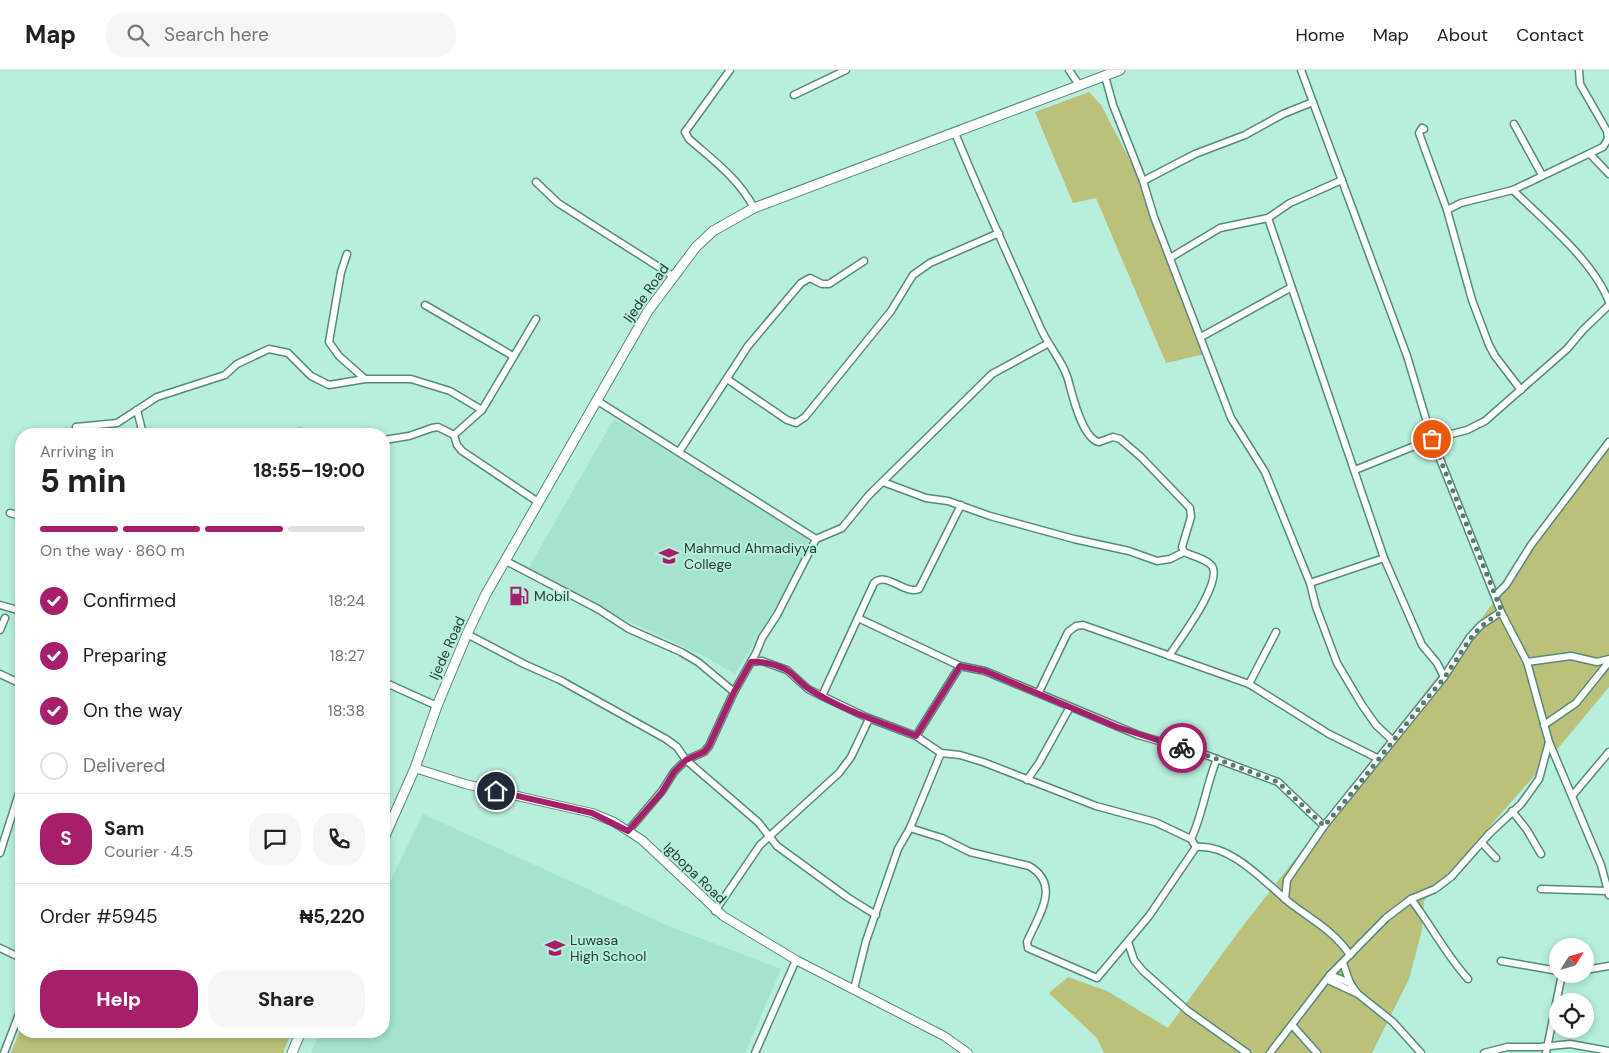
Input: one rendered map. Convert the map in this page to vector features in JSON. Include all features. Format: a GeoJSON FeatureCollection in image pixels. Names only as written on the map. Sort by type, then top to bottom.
{"type":"FeatureCollection","features":[{"type":"Feature","properties":{"kind":"main road","name":"Ijede Road"},"geometry":{"type":"LineString","coordinates":[[390,824],[415,768],[437,706],[467,634],[538,502],[648,311],[696,247],[713,232],[754,208],[1120,70]]}},
{"type":"Feature","properties":{"kind":"main road"},"geometry":{"type":"LineString","coordinates":[[292,1053],[298,1038]]}},
{"type":"Feature","properties":{"kind":"street"},"geometry":{"type":"LineString","coordinates":[[730,70],[685,132],[689,139],[734,177],[743,187],[754,208]]}},
{"type":"Feature","properties":{"kind":"street"},"geometry":{"type":"LineString","coordinates":[[794,95],[846,70]]}},
{"type":"Feature","properties":{"kind":"street"},"geometry":{"type":"LineString","coordinates":[[1070,70],[1079,85]]}},
{"type":"Feature","properties":{"kind":"street"},"geometry":{"type":"LineString","coordinates":[[1301,70],[1407,356],[1432,439],[1502,612],[1527,662],[1549,742],[1601,865],[1608,893],[1541,889]]}},
{"type":"Feature","properties":{"kind":"street"},"geometry":{"type":"LineString","coordinates":[[1447,210],[1461,203],[1513,190],[1542,174],[1603,147],[1608,139],[1608,131],[1580,84],[1579,70]]}},
{"type":"Feature","properties":{"kind":"street"},"geometry":{"type":"LineString","coordinates":[[1105,76],[1113,105],[1231,418],[1237,431],[1258,460],[1310,583],[1337,662],[1362,706],[1376,725],[1392,740]]}},
{"type":"Feature","properties":{"kind":"street"},"geometry":{"type":"LineString","coordinates":[[1143,181],[1196,154],[1245,135],[1283,114],[1313,102]]}},
{"type":"Feature","properties":{"kind":"street"},"geometry":{"type":"LineString","coordinates":[[1514,124],[1542,174]]}},
{"type":"Feature","properties":{"kind":"street"},"geometry":{"type":"LineString","coordinates":[[1424,129],[1422,128],[1419,133],[1447,210],[1472,300],[1494,356],[1521,390]]}},
{"type":"Feature","properties":{"kind":"street"},"geometry":{"type":"LineString","coordinates":[[955,133],[982,199],[1048,344],[1066,375],[1074,404],[1092,440],[1099,442],[1113,437],[1120,439],[1141,457],[1157,476],[1190,508],[1191,517],[1182,547],[1184,552],[1210,564],[1214,569],[1214,576],[1208,596],[1169,656]]}},
{"type":"Feature","properties":{"kind":"street"},"geometry":{"type":"LineString","coordinates":[[1590,154],[1609,174]]}},
{"type":"Feature","properties":{"kind":"street"},"geometry":{"type":"LineString","coordinates":[[1170,258],[1220,228],[1268,218],[1296,200],[1342,180]]}},
{"type":"Feature","properties":{"kind":"street"},"geometry":{"type":"LineString","coordinates":[[536,182],[558,203],[673,276]]}},
{"type":"Feature","properties":{"kind":"street"},"geometry":{"type":"LineString","coordinates":[[1355,470],[1432,439],[1467,430],[1484,421],[1567,349],[1609,303],[1598,282],[1570,247],[1513,190]]}},
{"type":"Feature","properties":{"kind":"street"},"geometry":{"type":"LineString","coordinates":[[1268,218],[1290,288],[1355,470],[1384,558],[1422,645],[1444,677]]}},
{"type":"Feature","properties":{"kind":"street"},"geometry":{"type":"LineString","coordinates":[[727,379],[787,420],[796,423],[811,410],[891,311],[913,275],[930,263],[999,233]]}},
{"type":"Feature","properties":{"kind":"street"},"geometry":{"type":"LineString","coordinates":[[347,254],[341,272],[329,342],[339,356],[365,379]]}},
{"type":"Feature","properties":{"kind":"street"},"geometry":{"type":"LineString","coordinates":[[679,452],[748,346],[805,279],[810,278],[822,284],[829,284],[864,260]]}},
{"type":"Feature","properties":{"kind":"street"},"geometry":{"type":"LineString","coordinates":[[1201,337],[1290,288]]}},
{"type":"Feature","properties":{"kind":"street"},"geometry":{"type":"LineString","coordinates":[[425,305],[513,356]]}},
{"type":"Feature","properties":{"kind":"street"},"geometry":{"type":"LineString","coordinates":[[454,435],[482,410],[536,319]]}},
{"type":"Feature","properties":{"kind":"street"},"geometry":{"type":"LineString","coordinates":[[628,831],[662,792],[674,772],[686,760],[704,752],[709,746],[734,692],[756,653],[762,638],[777,615],[816,539],[842,528],[869,494],[992,374],[1048,344]]}},
{"type":"Feature","properties":{"kind":"street"},"geometry":{"type":"LineString","coordinates":[[76,426],[117,424],[156,397],[225,375],[237,364],[270,349],[288,354],[311,376],[329,385],[365,379],[411,379],[429,383],[461,397],[482,410]]}},
{"type":"Feature","properties":{"kind":"street"},"geometry":{"type":"LineString","coordinates":[[596,400],[816,539]]}},
{"type":"Feature","properties":{"kind":"street"},"geometry":{"type":"LineString","coordinates":[[137,410],[142,428]]}},
{"type":"Feature","properties":{"kind":"street"},"geometry":{"type":"LineString","coordinates":[[390,439],[409,436],[438,427],[454,435],[457,446],[462,451],[538,502]]}},
{"type":"Feature","properties":{"kind":"street"},"geometry":{"type":"LineString","coordinates":[[1496,595],[1506,586],[1531,545],[1609,442]]}},
{"type":"Feature","properties":{"kind":"street"},"geometry":{"type":"LineString","coordinates":[[883,482],[926,498],[962,505],[990,516],[1074,539],[1120,548],[1157,561],[1170,559],[1184,552]]}},
{"type":"Feature","properties":{"kind":"street"},"geometry":{"type":"LineString","coordinates":[[822,696],[876,581],[885,580],[911,590],[918,589],[962,505]]}},
{"type":"Feature","properties":{"kind":"street"},"geometry":{"type":"LineString","coordinates":[[10,513],[15,514]]}},
{"type":"Feature","properties":{"kind":"street"},"geometry":{"type":"LineString","coordinates":[[1310,583],[1384,558]]}},
{"type":"Feature","properties":{"kind":"street"},"geometry":{"type":"LineString","coordinates":[[506,561],[598,609],[629,629],[681,652],[698,662],[734,692]]}},
{"type":"Feature","properties":{"kind":"street"},"geometry":{"type":"LineString","coordinates":[[0,605],[15,609]]}},
{"type":"Feature","properties":{"kind":"street"},"geometry":{"type":"LineString","coordinates":[[1285,899],[1287,880],[1324,826],[1360,784],[1377,758],[1444,677],[1470,637],[1481,625],[1502,612]]}},
{"type":"Feature","properties":{"kind":"street"},"geometry":{"type":"LineString","coordinates":[[0,630],[5,618]]}},
{"type":"Feature","properties":{"kind":"street"},"geometry":{"type":"LineString","coordinates":[[858,618],[960,666],[985,671],[1138,735],[1217,759],[1278,782],[1324,826]]}},
{"type":"Feature","properties":{"kind":"street"},"geometry":{"type":"LineString","coordinates":[[1039,692],[1068,632],[1076,626],[1083,625],[1249,684],[1337,739],[1377,758]]}},
{"type":"Feature","properties":{"kind":"street"},"geometry":{"type":"LineString","coordinates":[[1249,684],[1276,632]]}},
{"type":"Feature","properties":{"kind":"street"},"geometry":{"type":"LineString","coordinates":[[467,634],[524,664],[560,680],[666,739],[677,747],[686,760],[758,822],[777,846],[876,915]]}},
{"type":"Feature","properties":{"kind":"street"},"geometry":{"type":"LineString","coordinates":[[756,653],[762,661]]}},
{"type":"Feature","properties":{"kind":"street"},"geometry":{"type":"LineString","coordinates":[[1527,662],[1571,656],[1597,662],[1609,661]]}},
{"type":"Feature","properties":{"kind":"street"},"geometry":{"type":"LineString","coordinates":[[751,662],[762,661],[787,670],[808,689],[869,718],[916,736],[941,753],[975,760],[1096,806],[1155,822],[1191,839],[1196,847]]}},
{"type":"Feature","properties":{"kind":"street"},"geometry":{"type":"LineString","coordinates":[[1544,724],[1576,703],[1609,661]]}},
{"type":"Feature","properties":{"kind":"street"},"geometry":{"type":"LineString","coordinates":[[916,736],[960,666]]}},
{"type":"Feature","properties":{"kind":"street"},"geometry":{"type":"LineString","coordinates":[[0,674],[15,681]]}},
{"type":"Feature","properties":{"kind":"street"},"geometry":{"type":"LineString","coordinates":[[390,685],[437,706]]}},
{"type":"Feature","properties":{"kind":"street"},"geometry":{"type":"LineString","coordinates":[[1027,780],[1039,763],[1070,707]]}},
{"type":"Feature","properties":{"kind":"street"},"geometry":{"type":"LineString","coordinates":[[715,911],[760,844],[839,774],[851,756],[869,718]]}},
{"type":"Feature","properties":{"kind":"street"},"geometry":{"type":"LineString","coordinates":[[1270,1053],[1329,978],[1386,918],[1411,899],[1435,889],[1451,877],[1528,796],[1539,779],[1549,742]]}},
{"type":"Feature","properties":{"kind":"street"},"geometry":{"type":"LineString","coordinates":[[1572,796],[1609,752]]}},
{"type":"Feature","properties":{"kind":"street"},"geometry":{"type":"LineString","coordinates":[[854,989],[866,941],[898,849],[910,828],[941,753]]}},
{"type":"Feature","properties":{"kind":"street"},"geometry":{"type":"LineString","coordinates":[[1191,839],[1199,822],[1210,774],[1217,759]]}},
{"type":"Feature","properties":{"kind":"street","name":"Igbopa Road"},"geometry":{"type":"LineString","coordinates":[[415,768],[465,784],[592,813],[628,831],[642,840],[715,911],[753,936],[944,1036],[968,1053]]}},
{"type":"Feature","properties":{"kind":"street"},"geometry":{"type":"LineString","coordinates":[[0,853],[15,806]]}},
{"type":"Feature","properties":{"kind":"street"},"geometry":{"type":"LineString","coordinates":[[1512,811],[1527,830],[1541,854]]}},
{"type":"Feature","properties":{"kind":"street"},"geometry":{"type":"LineString","coordinates":[[910,828],[942,838],[970,852],[1035,869],[1047,885],[1047,896],[1027,942],[1028,948],[1097,978],[1128,942],[1168,889],[1196,847]]}},
{"type":"Feature","properties":{"kind":"street"},"geometry":{"type":"LineString","coordinates":[[1482,843],[1496,858]]}},
{"type":"Feature","properties":{"kind":"street"},"geometry":{"type":"LineString","coordinates":[[1196,847],[1215,849],[1234,858],[1285,899],[1333,933],[1350,956]]}},
{"type":"Feature","properties":{"kind":"street"},"geometry":{"type":"LineString","coordinates":[[1411,899],[1432,927],[1455,965],[1468,979]]}},
{"type":"Feature","properties":{"kind":"street"},"geometry":{"type":"LineString","coordinates":[[1128,942],[1134,960],[1143,971],[1188,1011],[1247,1053]]}},
{"type":"Feature","properties":{"kind":"street"},"geometry":{"type":"LineString","coordinates":[[0,948],[15,955]]}},
{"type":"Feature","properties":{"kind":"street"},"geometry":{"type":"LineString","coordinates":[[756,1053],[796,960]]}},
{"type":"Feature","properties":{"kind":"street"},"geometry":{"type":"LineString","coordinates":[[1501,961],[1549,969]]}},
{"type":"Feature","properties":{"kind":"street"},"geometry":{"type":"LineString","coordinates":[[1343,963],[1350,983],[1358,994]]}},
{"type":"Feature","properties":{"kind":"street"},"geometry":{"type":"LineString","coordinates":[[1594,968],[1609,966]]}},
{"type":"Feature","properties":{"kind":"street"},"geometry":{"type":"LineString","coordinates":[[1329,978],[1350,983]]}},
{"type":"Feature","properties":{"kind":"street"},"geometry":{"type":"LineString","coordinates":[[1329,978],[1358,994],[1393,1022],[1421,1053]]}},
{"type":"Feature","properties":{"kind":"street"},"geometry":{"type":"LineString","coordinates":[[1546,1050],[1560,983]]}},
{"type":"Feature","properties":{"kind":"street"},"geometry":{"type":"LineString","coordinates":[[4,1053],[15,1024]]}},
{"type":"Feature","properties":{"kind":"street"},"geometry":{"type":"LineString","coordinates":[[1292,1025],[1317,1053]]}},
{"type":"Feature","properties":{"kind":"street"},"geometry":{"type":"LineString","coordinates":[[0,1042],[7,1045]]}},
{"type":"Feature","properties":{"kind":"street"},"geometry":{"type":"LineString","coordinates":[[1484,1053],[1507,1047],[1546,1050],[1570,1044],[1609,1051]]}},
{"type":"Feature","properties":{"kind":"shaded area"},"geometry":{"type":"Polygon","coordinates":[[[1089,92],[1101,105],[1132,164],[1205,354],[1166,363],[1096,198],[1073,203],[1035,112],[1089,92]]]}},
{"type":"Feature","properties":{"kind":"shaded area","name":"Mahmud Ahmadiyya College"},"geometry":{"type":"Polygon","coordinates":[[[614,419],[781,519],[808,539],[809,544],[779,601],[735,674],[704,656],[615,615],[528,569],[614,419]]]}},
{"type":"Feature","properties":{"kind":"shaded area"},"geometry":{"type":"Polygon","coordinates":[[[1609,447],[1609,687],[1550,758],[1424,901],[1422,930],[1409,979],[1372,1053],[1104,1053],[1097,1038],[1049,993],[1068,977],[1107,991],[1168,1028],[1239,931],[1455,654],[1609,447]]]}},
{"type":"Feature","properties":{"kind":"shaded area","name":"Luwasa High School"},"geometry":{"type":"Polygon","coordinates":[[[423,814],[671,927],[781,969],[745,1053],[311,1053],[317,1038],[390,1038],[390,882],[423,814]]]}},
{"type":"Feature","properties":{"kind":"shaded area"},"geometry":{"type":"Polygon","coordinates":[[[17,1038],[289,1038],[283,1053],[11,1053],[17,1038]]]}},
{"type":"Feature","properties":{"kind":"way so far"},"geometry":{"type":"LineString","coordinates":[[1182,748],[1198,752],[1278,782],[1291,792],[1324,826],[1360,784],[1377,758],[1428,695],[1439,684],[1470,637],[1481,625],[1502,612],[1462,509],[1432,439]]}},
{"type":"Feature","properties":{"kind":"place","name":"Mahmud Ahmadiyya College"},"geometry":{"type":"Point","coordinates":[669,556]}},
{"type":"Feature","properties":{"kind":"place","name":"Mobil"},"geometry":{"type":"Point","coordinates":[519,596]}},
{"type":"Feature","properties":{"kind":"place","name":"Luwasa High School"},"geometry":{"type":"Point","coordinates":[555,948]}},
{"type":"Feature","properties":{"kind":"route"},"geometry":{"type":"LineString","coordinates":[[496,791],[592,813],[614,822],[628,831],[662,792],[674,772],[686,760],[704,752],[709,746],[734,692],[751,662],[762,661],[787,670],[808,689],[822,696],[866,717],[916,736],[960,666],[985,671],[1039,692],[1117,727],[1182,748]]}}]}
